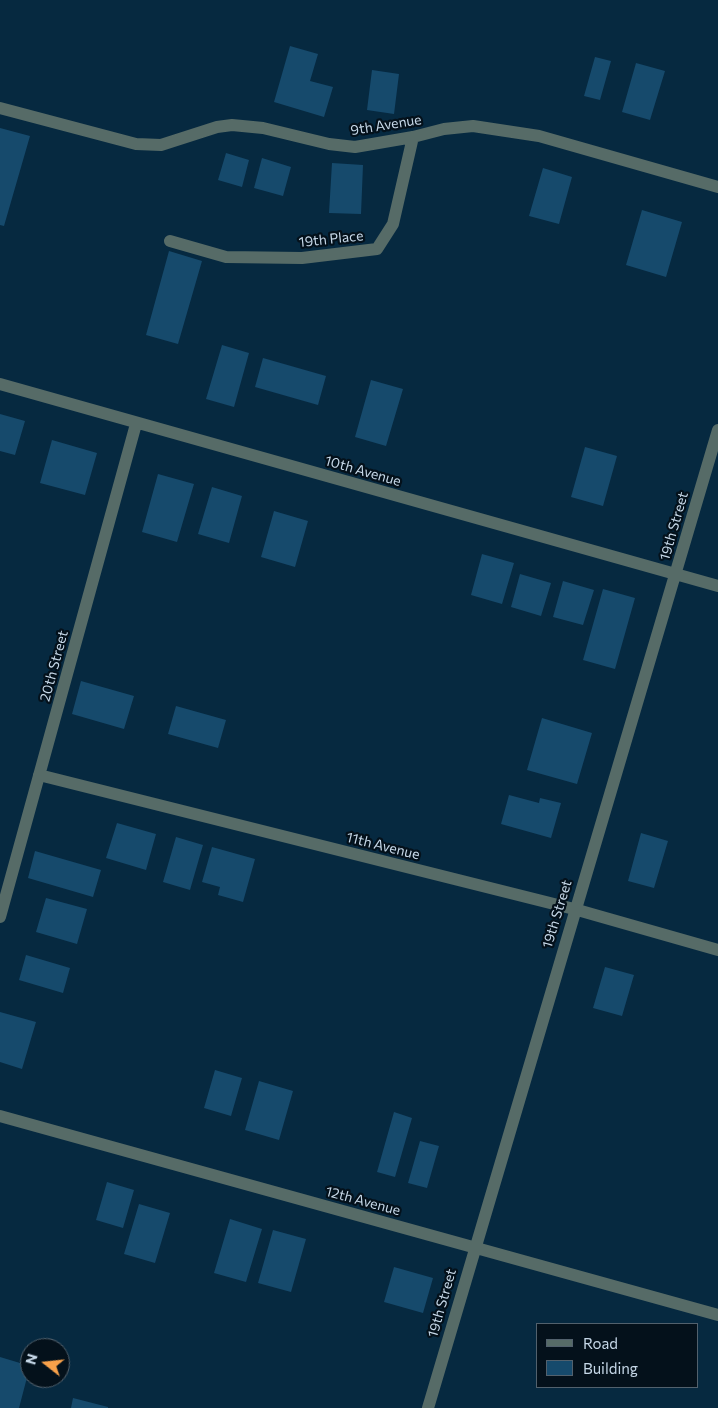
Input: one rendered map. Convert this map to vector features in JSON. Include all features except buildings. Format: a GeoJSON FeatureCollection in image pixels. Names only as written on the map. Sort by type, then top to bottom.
{"type":"FeatureCollection","features":[{"type":"Feature","properties":{"kind":"street","name":"9th Avenue"},"geometry":{"type":"LineString","coordinates":[[0,108],[136,144],[162,145],[217,126],[232,125],[263,128],[329,144],[355,147],[413,138],[444,129],[473,126],[539,136],[718,187]]}},
{"type":"Feature","properties":{"kind":"street","name":"19th Place"},"geometry":{"type":"LineString","coordinates":[[170,241],[226,257],[302,258],[377,249],[393,224],[413,138]]}},
{"type":"Feature","properties":{"kind":"street","name":"10th Avenue"},"geometry":{"type":"LineString","coordinates":[[0,384],[136,424],[718,586]]}},
{"type":"Feature","properties":{"kind":"street","name":"20th Street"},"geometry":{"type":"LineString","coordinates":[[0,917],[136,424]]}},
{"type":"Feature","properties":{"kind":"street","name":"19th Street"},"geometry":{"type":"LineString","coordinates":[[428,1408],[574,909],[718,430]]}},
{"type":"Feature","properties":{"kind":"street","name":"11th Avenue"},"geometry":{"type":"LineString","coordinates":[[39,775],[574,909],[718,950]]}},
{"type":"Feature","properties":{"kind":"street","name":"12th Avenue"},"geometry":{"type":"LineString","coordinates":[[0,1116],[718,1315]]}}]}
